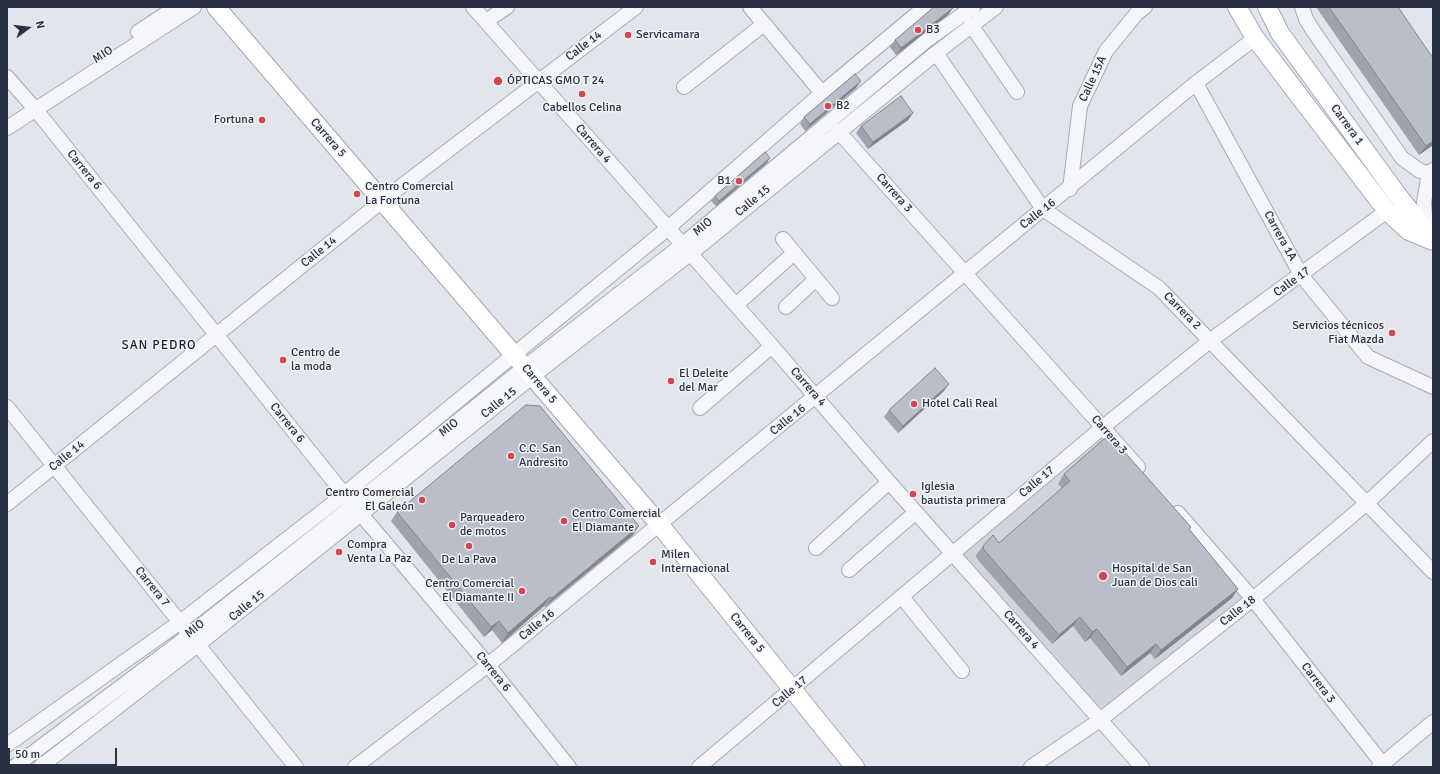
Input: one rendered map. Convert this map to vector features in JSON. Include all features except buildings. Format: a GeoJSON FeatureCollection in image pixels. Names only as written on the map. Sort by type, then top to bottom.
{"type":"FeatureCollection","features":[{"type":"Feature","properties":{"kind":"main road","name":"Carrera 5"},"geometry":{"type":"LineString","coordinates":[[216,7],[659,524],[855,767]]}},
{"type":"Feature","properties":{"kind":"main road"},"geometry":{"type":"LineString","coordinates":[[1236,7],[1255,38],[1387,211],[1409,232],[1433,239]]}},
{"type":"Feature","properties":{"kind":"main road","name":"Carrera 1"},"geometry":{"type":"LineString","coordinates":[[1267,7],[1280,33],[1396,193],[1433,239]]}},
{"type":"Feature","properties":{"kind":"street","name":"MIO"},"geometry":{"type":"LineString","coordinates":[[31,109],[176,7]]}},
{"type":"Feature","properties":{"kind":"street"},"geometry":{"type":"LineString","coordinates":[[7,128],[31,109],[194,7]]}},
{"type":"Feature","properties":{"kind":"street","name":"Carrera 4"},"geometry":{"type":"LineString","coordinates":[[473,7],[772,346],[889,482],[953,552],[1142,767]]}},
{"type":"Feature","properties":{"kind":"street"},"geometry":{"type":"LineString","coordinates":[[486,21],[507,7]]}},
{"type":"Feature","properties":{"kind":"street","name":"Calle 14"},"geometry":{"type":"LineString","coordinates":[[7,504],[382,201],[636,7]]}},
{"type":"Feature","properties":{"kind":"street"},"geometry":{"type":"LineString","coordinates":[[750,7],[822,93]]}},
{"type":"Feature","properties":{"kind":"street","name":"MIO"},"geometry":{"type":"LineString","coordinates":[[524,366],[686,249],[927,40],[972,7]]}},
{"type":"Feature","properties":{"kind":"street","name":"Calle 15"},"geometry":{"type":"LineString","coordinates":[[686,249],[996,7]]}},
{"type":"Feature","properties":{"kind":"street","name":"Calle 15A"},"geometry":{"type":"LineString","coordinates":[[1070,189],[1080,106],[1106,51],[1137,13],[1145,7]]}},
{"type":"Feature","properties":{"kind":"street"},"geometry":{"type":"LineString","coordinates":[[1302,7],[1306,19],[1314,32],[1402,158],[1420,170],[1431,172],[1424,202],[1425,215],[1433,239]]}},
{"type":"Feature","properties":{"kind":"street","name":"Calle 15"},"geometry":{"type":"LineString","coordinates":[[7,745],[180,622],[353,504],[524,366],[668,228],[822,93],[922,8]]}},
{"type":"Feature","properties":{"kind":"street"},"geometry":{"type":"LineString","coordinates":[[684,87],[764,24]]}},
{"type":"Feature","properties":{"kind":"street"},"geometry":{"type":"LineString","coordinates":[[971,25],[1017,92]]}},
{"type":"Feature","properties":{"kind":"street","name":"Calle 16"},"geometry":{"type":"LineString","coordinates":[[355,767],[488,665],[1043,209],[1070,189],[1196,83],[1255,38]]}},
{"type":"Feature","properties":{"kind":"street","name":"Carrera 2"},"geometry":{"type":"LineString","coordinates":[[936,53],[1043,209],[1159,288],[1211,340],[1433,572]]}},
{"type":"Feature","properties":{"kind":"street","name":"Carrera 6"},"geometry":{"type":"LineString","coordinates":[[7,77],[31,109],[353,504],[488,665],[569,767]]}},
{"type":"Feature","properties":{"kind":"street","name":"Carrera 1A"},"geometry":{"type":"LineString","coordinates":[[1196,83],[1301,275],[1368,357],[1433,387]]}},
{"type":"Feature","properties":{"kind":"street"},"geometry":{"type":"LineString","coordinates":[[7,117],[31,109]]}},
{"type":"Feature","properties":{"kind":"street","name":"Carrera 3"},"geometry":{"type":"LineString","coordinates":[[838,131],[1103,427],[1144,475]]}},
{"type":"Feature","properties":{"kind":"street","name":"Calle 17"},"geometry":{"type":"LineString","coordinates":[[699,767],[793,690],[953,552],[1103,427],[1211,340],[1387,211]]}},
{"type":"Feature","properties":{"kind":"street"},"geometry":{"type":"LineString","coordinates":[[783,239],[832,298]]}},
{"type":"Feature","properties":{"kind":"street"},"geometry":{"type":"LineString","coordinates":[[736,305],[794,253]]}},
{"type":"Feature","properties":{"kind":"street"},"geometry":{"type":"LineString","coordinates":[[786,307],[816,278]]}},
{"type":"Feature","properties":{"kind":"street"},"geometry":{"type":"LineString","coordinates":[[700,408],[772,346]]}},
{"type":"Feature","properties":{"kind":"street","name":"Calle 15"},"geometry":{"type":"LineString","coordinates":[[353,504],[524,366]]}},
{"type":"Feature","properties":{"kind":"street","name":"Carrera 7"},"geometry":{"type":"LineString","coordinates":[[7,407],[195,639],[296,767]]}},
{"type":"Feature","properties":{"kind":"street","name":"Calle 18"},"geometry":{"type":"LineString","coordinates":[[1031,767],[1100,720],[1253,599],[1367,503],[1433,441]]}},
{"type":"Feature","properties":{"kind":"street"},"geometry":{"type":"LineString","coordinates":[[816,548],[889,482]]}},
{"type":"Feature","properties":{"kind":"street","name":"MIO"},"geometry":{"type":"LineString","coordinates":[[14,767],[195,639],[353,504]]}},
{"type":"Feature","properties":{"kind":"street","name":"Carrera 3"},"geometry":{"type":"LineString","coordinates":[[1170,504],[1253,599],[1382,766]]}},
{"type":"Feature","properties":{"kind":"street"},"geometry":{"type":"LineString","coordinates":[[849,570],[916,512]]}},
{"type":"Feature","properties":{"kind":"street"},"geometry":{"type":"LineString","coordinates":[[902,596],[962,671]]}},
{"type":"Feature","properties":{"kind":"street"},"geometry":{"type":"LineString","coordinates":[[40,767],[195,639]]}},
{"type":"Feature","properties":{"kind":"street"},"geometry":{"type":"LineString","coordinates":[[1382,766],[1433,722]]}},
{"type":"Feature","properties":{"kind":"shaded area","name":"Hospital de San Juan de Dios cali"},"geometry":{"type":"Polygon","coordinates":[[[1103,427],[1253,599],[1100,720],[953,552],[1103,427]]]}},
{"type":"Feature","properties":{"kind":"place","name":"B3"},"geometry":{"type":"Point","coordinates":[918,30]}},
{"type":"Feature","properties":{"kind":"place","name":"Servicamara"},"geometry":{"type":"Point","coordinates":[628,35]}},
{"type":"Feature","properties":{"kind":"place","name":"ÓPTICAS GMO T 24"},"geometry":{"type":"Point","coordinates":[498,81]}},
{"type":"Feature","properties":{"kind":"place","name":"Cabellos Celina"},"geometry":{"type":"Point","coordinates":[582,94]}},
{"type":"Feature","properties":{"kind":"place","name":"B2"},"geometry":{"type":"Point","coordinates":[828,106]}},
{"type":"Feature","properties":{"kind":"place","name":"Fortuna"},"geometry":{"type":"Point","coordinates":[262,120]}},
{"type":"Feature","properties":{"kind":"place","name":"B1"},"geometry":{"type":"Point","coordinates":[739,181]}},
{"type":"Feature","properties":{"kind":"place","name":"Centro Comercial La Fortuna"},"geometry":{"type":"Point","coordinates":[357,194]}},
{"type":"Feature","properties":{"kind":"place","name":"Servicios técnicos Fiat Mazda"},"geometry":{"type":"Point","coordinates":[1392,333]}},
{"type":"Feature","properties":{"kind":"place","name":"Centro de la moda"},"geometry":{"type":"Point","coordinates":[283,360]}},
{"type":"Feature","properties":{"kind":"place","name":"El Deleite del Mar"},"geometry":{"type":"Point","coordinates":[671,381]}},
{"type":"Feature","properties":{"kind":"place","name":"Hotel Cali Real"},"geometry":{"type":"Point","coordinates":[914,404]}},
{"type":"Feature","properties":{"kind":"place","name":"C.C. San Andresito"},"geometry":{"type":"Point","coordinates":[511,456]}},
{"type":"Feature","properties":{"kind":"place","name":"Iglesia bautista primera"},"geometry":{"type":"Point","coordinates":[913,494]}},
{"type":"Feature","properties":{"kind":"place","name":"Centro Comercial El Galeón"},"geometry":{"type":"Point","coordinates":[422,500]}},
{"type":"Feature","properties":{"kind":"place","name":"Centro Comercial El Diamante"},"geometry":{"type":"Point","coordinates":[564,521]}},
{"type":"Feature","properties":{"kind":"place","name":"Parqueadero de motos"},"geometry":{"type":"Point","coordinates":[452,525]}},
{"type":"Feature","properties":{"kind":"place","name":"De La Pava"},"geometry":{"type":"Point","coordinates":[469,546]}},
{"type":"Feature","properties":{"kind":"place","name":"Compra Venta La Paz"},"geometry":{"type":"Point","coordinates":[339,552]}},
{"type":"Feature","properties":{"kind":"place","name":"Milen Internacional"},"geometry":{"type":"Point","coordinates":[653,562]}},
{"type":"Feature","properties":{"kind":"place","name":"Hospital de San Juan de Dios cali"},"geometry":{"type":"Point","coordinates":[1103,576]}},
{"type":"Feature","properties":{"kind":"place","name":"Centro Comercial El Diamante II"},"geometry":{"type":"Point","coordinates":[522,591]}},
{"type":"Feature","properties":{"kind":"district","name":"SAN PEDRO"},"geometry":{"type":"Point","coordinates":[159,346]}}]}
